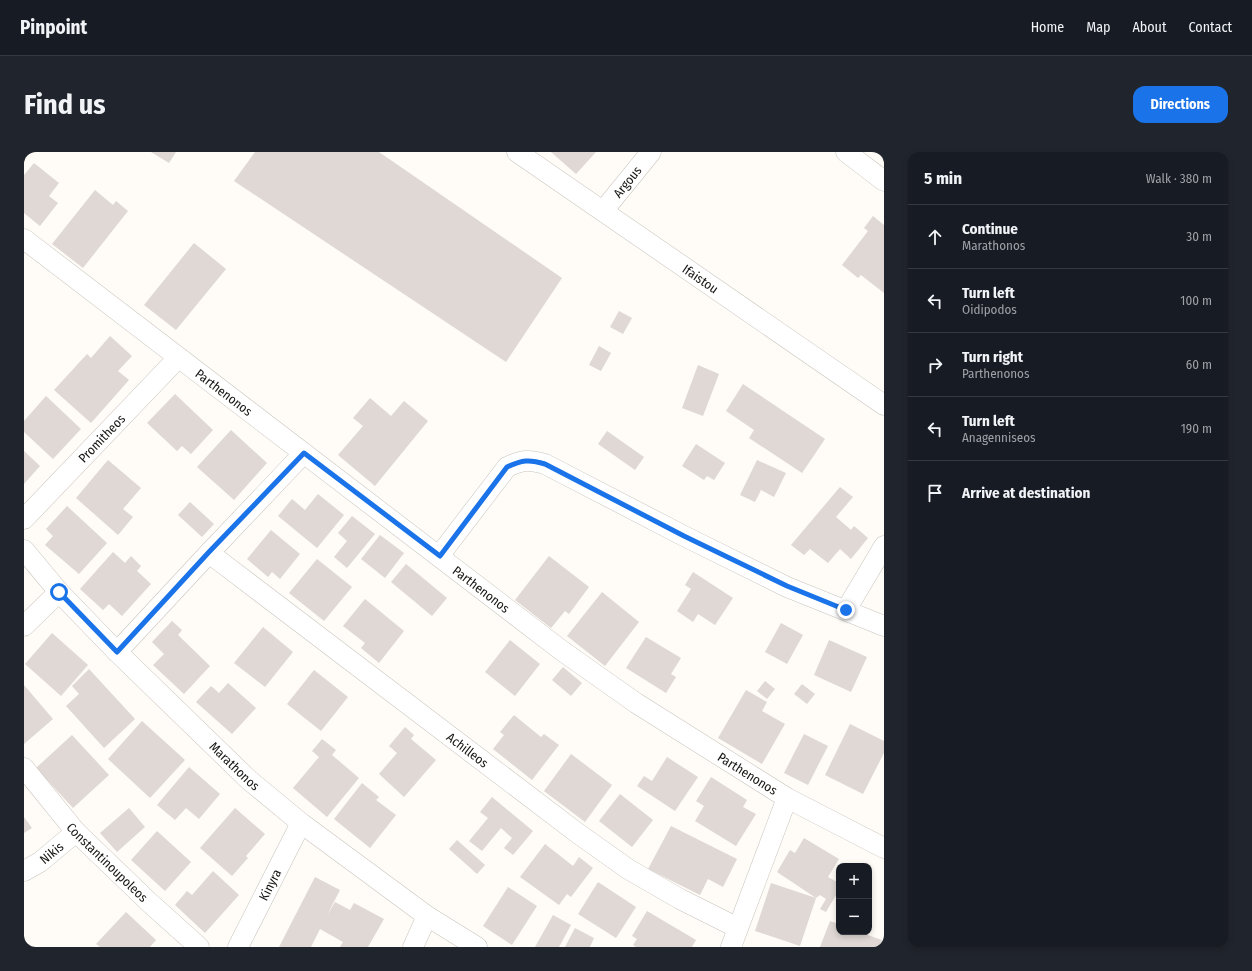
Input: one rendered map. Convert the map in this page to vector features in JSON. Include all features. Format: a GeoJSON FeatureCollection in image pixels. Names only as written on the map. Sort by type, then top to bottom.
{"type":"FeatureCollection","features":[{"type":"Feature","properties":{"kind":"street","name":"Ifaistou"},"geometry":{"type":"LineString","coordinates":[[517,152],[884,405]]}},
{"type":"Feature","properties":{"kind":"street","name":"Argous"},"geometry":{"type":"LineString","coordinates":[[603,211],[651,152]]}},
{"type":"Feature","properties":{"kind":"street"},"geometry":{"type":"LineString","coordinates":[[846,152],[884,181]]}},
{"type":"Feature","properties":{"kind":"street","name":"Parthenonos"},"geometry":{"type":"LineString","coordinates":[[24,239],[561,650],[636,703],[787,798],[884,848]]}},
{"type":"Feature","properties":{"kind":"street","name":"Promitheos"},"geometry":{"type":"LineString","coordinates":[[24,519],[178,358]]}},
{"type":"Feature","properties":{"kind":"street"},"geometry":{"type":"LineString","coordinates":[[117,652],[209,552],[304,453]]}},
{"type":"Feature","properties":{"kind":"street"},"geometry":{"type":"LineString","coordinates":[[440,556],[507,467],[518,462],[530,460],[545,464],[684,536],[787,586],[884,626]]}},
{"type":"Feature","properties":{"kind":"street"},"geometry":{"type":"LineString","coordinates":[[846,610],[884,546]]}},
{"type":"Feature","properties":{"kind":"street","name":"Marathonos"},"geometry":{"type":"LineString","coordinates":[[24,550],[59,592],[117,652],[248,780],[301,823],[426,916],[477,947]]}},
{"type":"Feature","properties":{"kind":"street","name":"Achilleos"},"geometry":{"type":"LineString","coordinates":[[209,552],[576,832],[628,868],[680,899],[738,928]]}},
{"type":"Feature","properties":{"kind":"street"},"geometry":{"type":"LineString","coordinates":[[24,626],[59,592]]}},
{"type":"Feature","properties":{"kind":"street","name":"Constantinoupoleos"},"geometry":{"type":"LineString","coordinates":[[24,768],[76,832],[151,904],[199,947]]}},
{"type":"Feature","properties":{"kind":"street"},"geometry":{"type":"LineString","coordinates":[[731,947],[787,798]]}},
{"type":"Feature","properties":{"kind":"street","name":"Kinyra"},"geometry":{"type":"LineString","coordinates":[[238,947],[301,823]]}},
{"type":"Feature","properties":{"kind":"street","name":"Nikis"},"geometry":{"type":"LineString","coordinates":[[24,871],[40,862],[76,832]]}},
{"type":"Feature","properties":{"kind":"street"},"geometry":{"type":"LineString","coordinates":[[413,947],[426,916]]}},
{"type":"Feature","properties":{"kind":"building"},"geometry":{"type":"Polygon","coordinates":[[[151,152],[176,152],[169,163],[151,152]]]}},
{"type":"Feature","properties":{"kind":"building"},"geometry":{"type":"Polygon","coordinates":[[[255,152],[379,152],[562,278],[506,362],[234,181],[255,152]]]}},
{"type":"Feature","properties":{"kind":"building"},"geometry":{"type":"Polygon","coordinates":[[[551,152],[596,152],[576,174],[551,152]]]}},
{"type":"Feature","properties":{"kind":"building"},"geometry":{"type":"Polygon","coordinates":[[[34,163],[59,183],[49,196],[58,203],[40,226],[24,213],[24,175],[34,163]]]}},
{"type":"Feature","properties":{"kind":"building"},"geometry":{"type":"Polygon","coordinates":[[[95,190],[113,205],[116,201],[128,211],[83,268],[52,244],[95,190]]]}},
{"type":"Feature","properties":{"kind":"building"},"geometry":{"type":"Polygon","coordinates":[[[873,216],[884,225],[884,293],[861,275],[858,278],[842,265],[868,231],[864,228],[873,216]]]}},
{"type":"Feature","properties":{"kind":"building"},"geometry":{"type":"Polygon","coordinates":[[[194,243],[226,269],[176,330],[144,305],[194,243]]]}},
{"type":"Feature","properties":{"kind":"building"},"geometry":{"type":"Polygon","coordinates":[[[619,311],[632,318],[623,334],[610,327],[619,311]]]}},
{"type":"Feature","properties":{"kind":"building"},"geometry":{"type":"Polygon","coordinates":[[[110,336],[132,356],[118,371],[129,380],[91,423],[54,390],[87,354],[91,358],[110,336]]]}},
{"type":"Feature","properties":{"kind":"building"},"geometry":{"type":"Polygon","coordinates":[[[599,346],[611,353],[601,371],[589,365],[599,346]]]}},
{"type":"Feature","properties":{"kind":"building"},"geometry":{"type":"Polygon","coordinates":[[[698,365],[719,374],[703,416],[682,408],[698,365]]]}},
{"type":"Feature","properties":{"kind":"building"},"geometry":{"type":"Polygon","coordinates":[[[743,384],[825,439],[802,473],[749,438],[754,430],[726,411],[743,384]]]}},
{"type":"Feature","properties":{"kind":"building"},"geometry":{"type":"Polygon","coordinates":[[[175,394],[213,430],[191,454],[182,446],[177,451],[147,423],[175,394]]]}},
{"type":"Feature","properties":{"kind":"building"},"geometry":{"type":"Polygon","coordinates":[[[46,396],[81,429],[53,459],[24,432],[24,421],[46,396]]]}},
{"type":"Feature","properties":{"kind":"building"},"geometry":{"type":"Polygon","coordinates":[[[370,398],[391,416],[404,401],[428,421],[375,486],[338,455],[363,426],[353,418],[370,398]]]}},
{"type":"Feature","properties":{"kind":"building"},"geometry":{"type":"Polygon","coordinates":[[[231,430],[267,463],[234,500],[197,467],[231,430]]]}},
{"type":"Feature","properties":{"kind":"building"},"geometry":{"type":"Polygon","coordinates":[[[607,431],[644,457],[635,470],[598,444],[607,431]]]}},
{"type":"Feature","properties":{"kind":"building"},"geometry":{"type":"Polygon","coordinates":[[[696,444],[725,463],[714,480],[707,476],[704,480],[682,466],[696,444]]]}},
{"type":"Feature","properties":{"kind":"building"},"geometry":{"type":"Polygon","coordinates":[[[24,451],[40,466],[24,484],[24,451]]]}},
{"type":"Feature","properties":{"kind":"building"},"geometry":{"type":"Polygon","coordinates":[[[108,460],[141,488],[123,509],[133,517],[118,535],[76,498],[108,460]]]}},
{"type":"Feature","properties":{"kind":"building"},"geometry":{"type":"Polygon","coordinates":[[[757,460],[786,473],[774,497],[761,490],[755,502],[740,495],[757,460]]]}},
{"type":"Feature","properties":{"kind":"building"},"geometry":{"type":"Polygon","coordinates":[[[840,487],[853,497],[836,517],[851,530],[854,526],[868,538],[851,559],[840,549],[828,563],[810,549],[804,555],[791,545],[840,487]]]}},
{"type":"Feature","properties":{"kind":"building"},"geometry":{"type":"Polygon","coordinates":[[[318,494],[344,515],[317,548],[278,516],[292,499],[305,510],[318,494]]]}},
{"type":"Feature","properties":{"kind":"building"},"geometry":{"type":"Polygon","coordinates":[[[190,502],[214,524],[202,537],[178,515],[190,502]]]}},
{"type":"Feature","properties":{"kind":"building"},"geometry":{"type":"Polygon","coordinates":[[[67,506],[107,543],[79,574],[45,545],[53,536],[46,529],[67,506]]]}},
{"type":"Feature","properties":{"kind":"building"},"geometry":{"type":"Polygon","coordinates":[[[352,516],[375,534],[347,568],[334,557],[347,541],[338,533],[352,516]]]}},
{"type":"Feature","properties":{"kind":"building"},"geometry":{"type":"Polygon","coordinates":[[[271,530],[300,554],[280,579],[272,572],[268,577],[247,559],[271,530]]]}},
{"type":"Feature","properties":{"kind":"building"},"geometry":{"type":"Polygon","coordinates":[[[380,535],[404,553],[385,578],[361,559],[380,535]]]}},
{"type":"Feature","properties":{"kind":"building"},"geometry":{"type":"Polygon","coordinates":[[[113,552],[125,563],[131,556],[141,566],[137,571],[151,584],[122,616],[109,604],[103,610],[80,589],[113,552]]]}},
{"type":"Feature","properties":{"kind":"building"},"geometry":{"type":"Polygon","coordinates":[[[549,556],[589,587],[569,614],[565,611],[551,628],[515,600],[549,556]]]}},
{"type":"Feature","properties":{"kind":"building"},"geometry":{"type":"Polygon","coordinates":[[[317,559],[352,587],[324,621],[289,593],[317,559]]]}},
{"type":"Feature","properties":{"kind":"building"},"geometry":{"type":"Polygon","coordinates":[[[406,564],[447,598],[432,616],[391,582],[406,564]]]}},
{"type":"Feature","properties":{"kind":"building"},"geometry":{"type":"Polygon","coordinates":[[[693,572],[733,598],[715,625],[698,614],[693,622],[677,611],[691,589],[685,585],[693,572]]]}},
{"type":"Feature","properties":{"kind":"building"},"geometry":{"type":"Polygon","coordinates":[[[602,592],[639,622],[605,666],[567,636],[602,592]]]}},
{"type":"Feature","properties":{"kind":"building"},"geometry":{"type":"Polygon","coordinates":[[[365,599],[404,631],[379,663],[361,648],[365,643],[343,626],[365,599]]]}},
{"type":"Feature","properties":{"kind":"building"},"geometry":{"type":"Polygon","coordinates":[[[172,621],[182,630],[178,635],[210,666],[184,694],[153,665],[164,654],[152,642],[172,621]]]}},
{"type":"Feature","properties":{"kind":"building"},"geometry":{"type":"Polygon","coordinates":[[[781,623],[803,635],[787,664],[765,652],[781,623]]]}},
{"type":"Feature","properties":{"kind":"building"},"geometry":{"type":"Polygon","coordinates":[[[263,627],[293,652],[265,687],[234,663],[263,627]]]}},
{"type":"Feature","properties":{"kind":"building"},"geometry":{"type":"Polygon","coordinates":[[[52,633],[88,665],[61,696],[25,664],[52,633]]]}},
{"type":"Feature","properties":{"kind":"building"},"geometry":{"type":"Polygon","coordinates":[[[646,637],[681,658],[671,674],[676,677],[666,693],[626,668],[646,637]]]}},
{"type":"Feature","properties":{"kind":"building"},"geometry":{"type":"Polygon","coordinates":[[[510,640],[540,664],[515,696],[485,672],[510,640]]]}},
{"type":"Feature","properties":{"kind":"building"},"geometry":{"type":"Polygon","coordinates":[[[829,640],[867,657],[851,692],[814,675],[829,640]]]}},
{"type":"Feature","properties":{"kind":"building"},"geometry":{"type":"Polygon","coordinates":[[[563,667],[582,683],[571,696],[552,680],[563,667]]]}},
{"type":"Feature","properties":{"kind":"building"},"geometry":{"type":"Polygon","coordinates":[[[89,669],[135,719],[104,748],[66,706],[79,694],[72,686],[89,669]]]}},
{"type":"Feature","properties":{"kind":"building"},"geometry":{"type":"Polygon","coordinates":[[[314,670],[348,697],[321,731],[287,704],[314,670]]]}},
{"type":"Feature","properties":{"kind":"building"},"geometry":{"type":"Polygon","coordinates":[[[765,681],[775,689],[767,699],[757,691],[765,681]]]}},
{"type":"Feature","properties":{"kind":"building"},"geometry":{"type":"Polygon","coordinates":[[[228,683],[256,708],[232,734],[196,702],[211,686],[219,693],[228,683]]]}},
{"type":"Feature","properties":{"kind":"building"},"geometry":{"type":"Polygon","coordinates":[[[802,684],[815,694],[807,704],[794,694],[802,684]]]}},
{"type":"Feature","properties":{"kind":"building"},"geometry":{"type":"Polygon","coordinates":[[[24,685],[53,719],[24,744],[24,685]]]}},
{"type":"Feature","properties":{"kind":"building"},"geometry":{"type":"Polygon","coordinates":[[[746,690],[767,702],[762,711],[785,724],[762,764],[718,738],[746,690]]]}},
{"type":"Feature","properties":{"kind":"building"},"geometry":{"type":"Polygon","coordinates":[[[514,715],[541,737],[544,734],[559,745],[532,780],[493,749],[504,735],[500,732],[514,715]]]}},
{"type":"Feature","properties":{"kind":"building"},"geometry":{"type":"Polygon","coordinates":[[[142,721],[185,760],[150,798],[108,759],[142,721]]]}},
{"type":"Feature","properties":{"kind":"building"},"geometry":{"type":"Polygon","coordinates":[[[850,724],[884,741],[884,753],[863,794],[825,775],[850,724]]]}},
{"type":"Feature","properties":{"kind":"building"},"geometry":{"type":"Polygon","coordinates":[[[405,727],[414,735],[411,739],[436,760],[404,797],[379,774],[397,753],[389,746],[405,727]]]}},
{"type":"Feature","properties":{"kind":"building"},"geometry":{"type":"Polygon","coordinates":[[[804,734],[828,746],[808,785],[784,773],[804,734]]]}},
{"type":"Feature","properties":{"kind":"building"},"geometry":{"type":"Polygon","coordinates":[[[72,735],[109,775],[73,808],[36,768],[72,735]]]}},
{"type":"Feature","properties":{"kind":"building"},"geometry":{"type":"Polygon","coordinates":[[[322,739],[336,750],[332,755],[359,778],[327,817],[293,788],[319,757],[312,751],[322,739]]]}},
{"type":"Feature","properties":{"kind":"building"},"geometry":{"type":"Polygon","coordinates":[[[571,754],[612,785],[585,822],[544,791],[571,754]]]}},
{"type":"Feature","properties":{"kind":"building"},"geometry":{"type":"Polygon","coordinates":[[[667,757],[698,777],[675,811],[637,786],[644,776],[652,781],[667,757]]]}},
{"type":"Feature","properties":{"kind":"building"},"geometry":{"type":"Polygon","coordinates":[[[189,767],[220,794],[199,819],[186,808],[175,820],[157,805],[189,767]]]}},
{"type":"Feature","properties":{"kind":"building"},"geometry":{"type":"Polygon","coordinates":[[[711,777],[747,800],[743,807],[756,814],[736,846],[695,821],[704,806],[696,801],[711,777]]]}},
{"type":"Feature","properties":{"kind":"building"},"geometry":{"type":"Polygon","coordinates":[[[362,783],[379,797],[376,800],[396,815],[370,848],[334,819],[362,783]]]}},
{"type":"Feature","properties":{"kind":"building"},"geometry":{"type":"Polygon","coordinates":[[[620,794],[653,820],[632,847],[599,821],[620,794]]]}},
{"type":"Feature","properties":{"kind":"building"},"geometry":{"type":"Polygon","coordinates":[[[492,797],[533,831],[513,855],[504,848],[512,838],[501,828],[482,851],[469,841],[488,818],[480,812],[492,797]]]}},
{"type":"Feature","properties":{"kind":"building"},"geometry":{"type":"Polygon","coordinates":[[[129,808],[145,827],[117,852],[100,833],[129,808]]]}},
{"type":"Feature","properties":{"kind":"building"},"geometry":{"type":"Polygon","coordinates":[[[235,808],[265,834],[246,856],[248,858],[232,876],[200,848],[235,808]]]}},
{"type":"Feature","properties":{"kind":"building"},"geometry":{"type":"Polygon","coordinates":[[[24,817],[32,828],[24,833],[24,817]]]}},
{"type":"Feature","properties":{"kind":"building"},"geometry":{"type":"Polygon","coordinates":[[[671,826],[737,859],[723,887],[708,879],[700,895],[648,869],[671,826]]]}},
{"type":"Feature","properties":{"kind":"building"},"geometry":{"type":"Polygon","coordinates":[[[157,831],[191,862],[165,891],[131,860],[157,831]]]}},
{"type":"Feature","properties":{"kind":"building"},"geometry":{"type":"Polygon","coordinates":[[[804,838],[839,859],[828,877],[836,881],[836,895],[826,912],[820,909],[826,899],[820,895],[816,898],[777,872],[790,850],[795,853],[804,838]]]}},
{"type":"Feature","properties":{"kind":"building"},"geometry":{"type":"Polygon","coordinates":[[[457,840],[485,865],[477,874],[449,849],[457,840]]]}},
{"type":"Feature","properties":{"kind":"building"},"geometry":{"type":"Polygon","coordinates":[[[545,844],[573,866],[579,857],[593,868],[571,897],[567,894],[559,905],[520,877],[545,844]]]}},
{"type":"Feature","properties":{"kind":"building"},"geometry":{"type":"Polygon","coordinates":[[[213,871],[239,895],[205,933],[175,905],[187,891],[192,895],[213,871]]]}},
{"type":"Feature","properties":{"kind":"building"},"geometry":{"type":"Polygon","coordinates":[[[315,877],[340,890],[327,915],[335,902],[350,910],[354,903],[384,919],[368,947],[340,947],[343,942],[320,929],[311,947],[279,947],[315,877]]]}},
{"type":"Feature","properties":{"kind":"building"},"geometry":{"type":"Polygon","coordinates":[[[598,882],[636,907],[616,938],[578,914],[598,882]]]}},
{"type":"Feature","properties":{"kind":"building"},"geometry":{"type":"Polygon","coordinates":[[[771,883],[816,898],[800,946],[755,931],[771,883]]]}},
{"type":"Feature","properties":{"kind":"building"},"geometry":{"type":"Polygon","coordinates":[[[508,887],[537,906],[512,945],[483,926],[508,887]]]}},
{"type":"Feature","properties":{"kind":"building"},"geometry":{"type":"Polygon","coordinates":[[[647,911],[696,940],[692,947],[636,947],[633,945],[637,939],[632,936],[647,911]]]}},
{"type":"Feature","properties":{"kind":"building"},"geometry":{"type":"Polygon","coordinates":[[[126,912],[156,940],[150,947],[100,947],[96,944],[126,912]]]}},
{"type":"Feature","properties":{"kind":"building"},"geometry":{"type":"Polygon","coordinates":[[[553,915],[571,925],[559,947],[535,947],[553,915]]]}},
{"type":"Feature","properties":{"kind":"building"},"geometry":{"type":"Polygon","coordinates":[[[830,921],[836,923],[836,935],[868,935],[882,940],[879,947],[820,947],[830,921]]]}},
{"type":"Feature","properties":{"kind":"building"},"geometry":{"type":"Polygon","coordinates":[[[575,928],[594,938],[590,947],[565,947],[575,928]]]}},
{"type":"Feature","properties":{"kind":"route"},"geometry":{"type":"LineString","coordinates":[[59,592],[117,652],[209,552],[304,453],[440,556],[507,467],[518,462],[530,460],[545,464],[684,536],[787,586],[846,610]]}}]}
